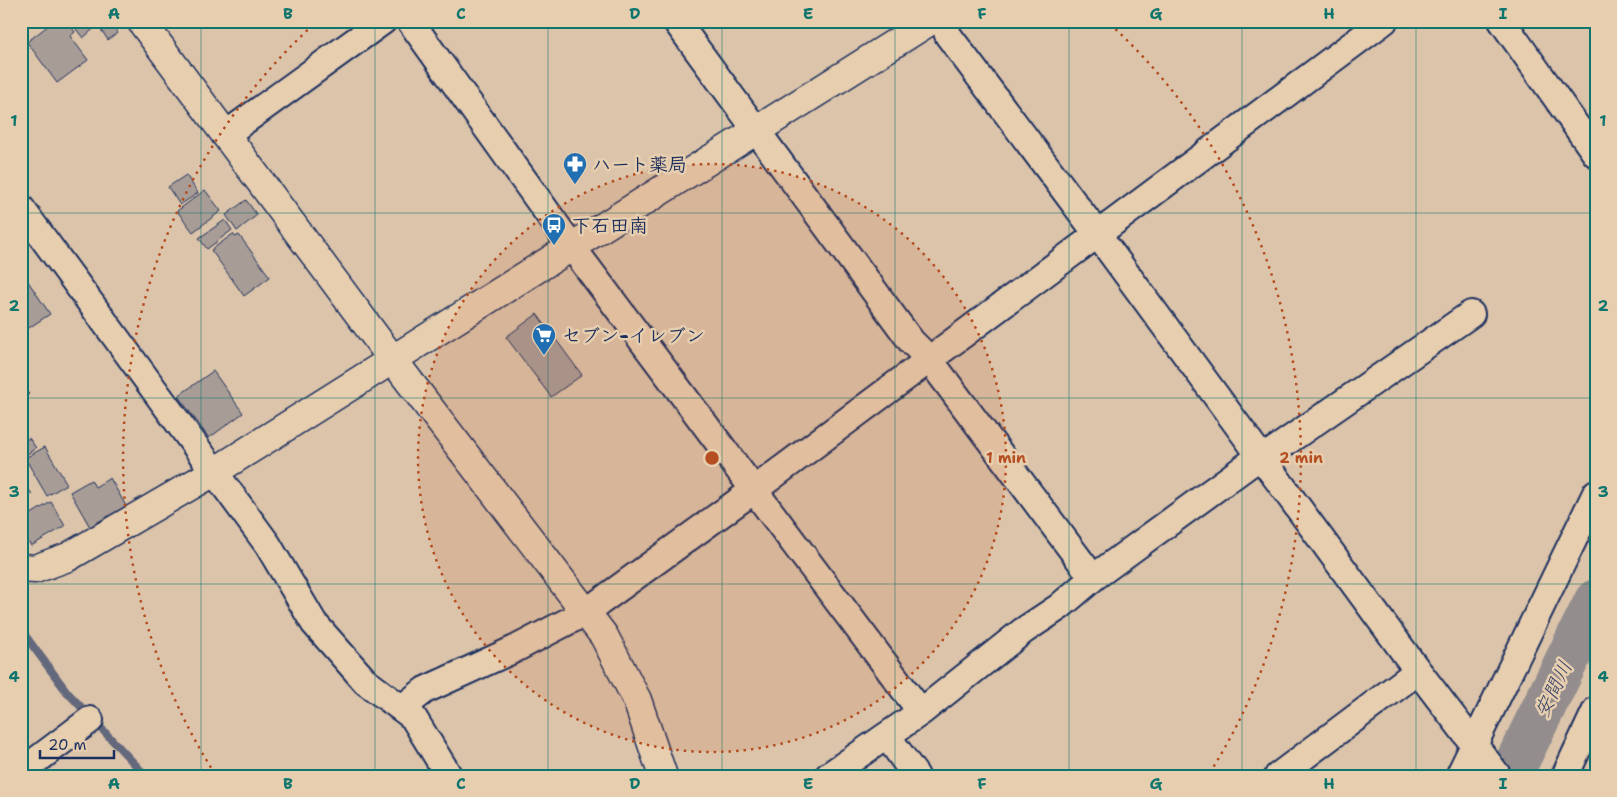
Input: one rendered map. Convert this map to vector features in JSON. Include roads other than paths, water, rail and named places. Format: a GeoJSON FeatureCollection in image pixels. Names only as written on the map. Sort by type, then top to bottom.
{"type":"FeatureCollection","features":[{"type":"Feature","properties":{"kind":"street"},"geometry":{"type":"LineString","coordinates":[[141,21],[393,360],[604,636],[638,700],[663,776]]}},
{"type":"Feature","properties":{"kind":"street"},"geometry":{"type":"LineString","coordinates":[[225,136],[383,21]]}},
{"type":"Feature","properties":{"kind":"street"},"geometry":{"type":"LineString","coordinates":[[410,21],[572,247],[921,712]]}},
{"type":"Feature","properties":{"kind":"street"},"geometry":{"type":"LineString","coordinates":[[676,21],[911,341],[929,359],[1093,578]]}},
{"type":"Feature","properties":{"kind":"street"},"geometry":{"type":"LineString","coordinates":[[21,568],[35,569],[68,557],[214,472],[930,21]]}},
{"type":"Feature","properties":{"kind":"street"},"geometry":{"type":"LineString","coordinates":[[944,21],[948,35],[1098,235],[1259,457],[1498,776]]}},
{"type":"Feature","properties":{"kind":"street"},"geometry":{"type":"LineString","coordinates":[[402,708],[424,690],[515,649],[586,612],[754,490],[1384,21]]}},
{"type":"Feature","properties":{"kind":"street"},"geometry":{"type":"LineString","coordinates":[[1502,21],[1596,154]]}},
{"type":"Feature","properties":{"kind":"street"},"geometry":{"type":"LineString","coordinates":[[21,208],[268,545],[314,623],[366,682],[413,717],[449,776]]}},
{"type":"Feature","properties":{"kind":"street"},"geometry":{"type":"LineString","coordinates":[[828,776],[921,712],[1023,631],[1059,607],[1093,578],[1259,457],[1272,452],[1470,314]]}},
{"type":"Feature","properties":{"kind":"street"},"geometry":{"type":"LineString","coordinates":[[1459,776],[1476,746],[1596,493]]}},
{"type":"Feature","properties":{"kind":"street"},"geometry":{"type":"LineString","coordinates":[[1278,776],[1418,671]]}},
{"type":"Feature","properties":{"kind":"street"},"geometry":{"type":"LineString","coordinates":[[1565,776],[1596,710]]}},
{"type":"Feature","properties":{"kind":"street"},"geometry":{"type":"LineString","coordinates":[[21,772],[90,720]]}},
{"type":"Feature","properties":{"kind":"street"},"geometry":{"type":"LineString","coordinates":[[887,736],[916,776]]}},
{"type":"Feature","properties":{"kind":"waterway","name":"安間川"},"geometry":{"type":"LineString","coordinates":[[1510,776],[1596,601]]}},
{"type":"Feature","properties":{"kind":"waterway"},"geometry":{"type":"LineString","coordinates":[[21,630],[67,692],[146,776]]}},
{"type":"Feature","properties":{"kind":"place","name":"ハート薬局"},"geometry":{"type":"Point","coordinates":[575,185]}},
{"type":"Feature","properties":{"kind":"place","name":"下石田南"},"geometry":{"type":"Point","coordinates":[554,246]}},
{"type":"Feature","properties":{"kind":"place","name":"セブン-イレブン"},"geometry":{"type":"Point","coordinates":[544,356]}}]}
